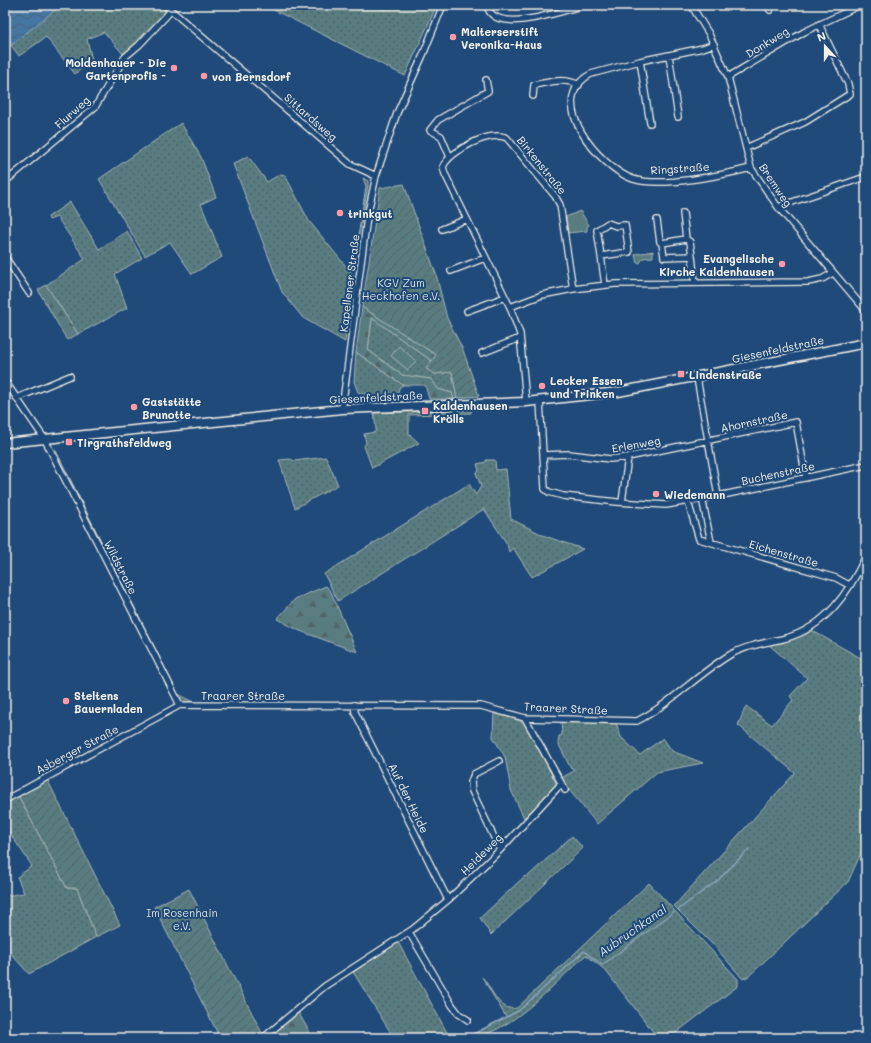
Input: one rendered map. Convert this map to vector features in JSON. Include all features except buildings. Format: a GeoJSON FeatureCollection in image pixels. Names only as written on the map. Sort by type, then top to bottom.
{"type":"FeatureCollection","features":[{"type":"Feature","properties":{"kind":"main road","name":"Giesenfeldstraße"},"geometry":{"type":"LineString","coordinates":[[5,443],[342,409],[526,402],[618,392],[697,378],[866,343]]}},
{"type":"Feature","properties":{"kind":"street","name":"Sittardsweg"},"geometry":{"type":"LineString","coordinates":[[165,5],[350,164],[376,176]]}},
{"type":"Feature","properties":{"kind":"street","name":"Kapellener Straße"},"geometry":{"type":"LineString","coordinates":[[342,409],[367,217],[376,176],[397,113],[443,5]]}},
{"type":"Feature","properties":{"kind":"street"},"geometry":{"type":"LineString","coordinates":[[487,5],[489,12],[494,16],[523,21],[537,19],[584,5]]}},
{"type":"Feature","properties":{"kind":"street","name":"Bremweg"},"geometry":{"type":"LineString","coordinates":[[691,5],[714,44],[728,77],[751,168],[778,208],[866,312]]}},
{"type":"Feature","properties":{"kind":"street","name":"Donkweg"},"geometry":{"type":"LineString","coordinates":[[728,77],[818,24],[860,5]]}},
{"type":"Feature","properties":{"kind":"street","name":"Flurweg"},"geometry":{"type":"LineString","coordinates":[[5,182],[95,107],[125,57],[144,40],[170,10]]}},
{"type":"Feature","properties":{"kind":"street"},"geometry":{"type":"LineString","coordinates":[[746,148],[805,122],[850,94],[848,84],[818,24]]}},
{"type":"Feature","properties":{"kind":"street"},"geometry":{"type":"LineString","coordinates":[[533,96],[534,85],[559,80],[571,81],[579,85],[585,77],[591,74],[640,61],[703,48],[714,44]]}},
{"type":"Feature","properties":{"kind":"street"},"geometry":{"type":"LineString","coordinates":[[669,55],[678,117]]}},
{"type":"Feature","properties":{"kind":"street"},"geometry":{"type":"LineString","coordinates":[[640,61],[650,123]]}},
{"type":"Feature","properties":{"kind":"street"},"geometry":{"type":"LineString","coordinates":[[486,80],[488,91],[438,120],[430,130],[441,136],[450,157],[443,167],[445,174],[466,220],[510,307],[520,338],[526,402]]}},
{"type":"Feature","properties":{"kind":"street","name":"Ringstraße"},"geometry":{"type":"LineString","coordinates":[[579,85],[575,92],[573,108],[580,132],[587,142],[613,167],[629,176],[647,181],[666,181],[697,178],[751,168]]}},
{"type":"Feature","properties":{"kind":"street","name":"Birkenstraße"},"geometry":{"type":"LineString","coordinates":[[450,157],[469,145],[485,138],[502,135],[507,138],[555,196],[560,205],[563,214],[573,289]]}},
{"type":"Feature","properties":{"kind":"street"},"geometry":{"type":"LineString","coordinates":[[778,208],[862,178],[866,178]]}},
{"type":"Feature","properties":{"kind":"street"},"geometry":{"type":"LineString","coordinates":[[683,213],[686,239],[690,242],[695,283]]}},
{"type":"Feature","properties":{"kind":"street"},"geometry":{"type":"LineString","coordinates":[[442,230],[466,220]]}},
{"type":"Feature","properties":{"kind":"street"},"geometry":{"type":"LineString","coordinates":[[657,220],[664,257],[692,256]]}},
{"type":"Feature","properties":{"kind":"street"},"geometry":{"type":"LineString","coordinates":[[601,256],[630,252],[625,225],[616,226],[608,223],[598,230],[601,256],[605,285]]}},
{"type":"Feature","properties":{"kind":"street"},"geometry":{"type":"LineString","coordinates":[[662,243],[686,239]]}},
{"type":"Feature","properties":{"kind":"street"},"geometry":{"type":"LineString","coordinates":[[5,257],[29,293]]}},
{"type":"Feature","properties":{"kind":"street"},"geometry":{"type":"LineString","coordinates":[[451,271],[485,258]]}},
{"type":"Feature","properties":{"kind":"street"},"geometry":{"type":"LineString","coordinates":[[510,307],[542,295],[605,285],[808,282],[833,273]]}},
{"type":"Feature","properties":{"kind":"street"},"geometry":{"type":"LineString","coordinates":[[467,311],[505,297]]}},
{"type":"Feature","properties":{"kind":"street"},"geometry":{"type":"LineString","coordinates":[[482,354],[520,338]]}},
{"type":"Feature","properties":{"kind":"street"},"geometry":{"type":"LineString","coordinates":[[17,398],[70,376]]}},
{"type":"Feature","properties":{"kind":"street"},"geometry":{"type":"LineString","coordinates":[[697,378],[718,496]]}},
{"type":"Feature","properties":{"kind":"street"},"geometry":{"type":"LineString","coordinates":[[5,381],[8,390],[17,398],[48,438]]}},
{"type":"Feature","properties":{"kind":"street","name":"Buchenstraße"},"geometry":{"type":"LineString","coordinates":[[540,401],[544,455],[544,483],[549,492],[563,496],[666,505],[688,502],[806,478],[866,464]]}},
{"type":"Feature","properties":{"kind":"street","name":"Ahornstraße"},"geometry":{"type":"LineString","coordinates":[[708,441],[796,422],[806,478]]}},
{"type":"Feature","properties":{"kind":"street","name":"Wildstraße"},"geometry":{"type":"LineString","coordinates":[[48,438],[180,705]]}},
{"type":"Feature","properties":{"kind":"street","name":"Erlenweg"},"geometry":{"type":"LineString","coordinates":[[544,455],[569,454],[610,459],[628,457],[708,441]]}},
{"type":"Feature","properties":{"kind":"street"},"geometry":{"type":"LineString","coordinates":[[622,502],[628,457]]}},
{"type":"Feature","properties":{"kind":"street"},"geometry":{"type":"LineString","coordinates":[[702,498],[711,542]]}},
{"type":"Feature","properties":{"kind":"street","name":"Eichenstraße"},"geometry":{"type":"LineString","coordinates":[[688,502],[698,539],[836,578],[850,585]]}},
{"type":"Feature","properties":{"kind":"street","name":"Traarer Straße"},"geometry":{"type":"LineString","coordinates":[[180,705],[481,706],[525,718],[637,721],[648,715],[694,679],[736,652],[758,644],[787,638],[811,628],[832,610],[850,585],[866,556]]}},
{"type":"Feature","properties":{"kind":"street","name":"Asberger Straße"},"geometry":{"type":"LineString","coordinates":[[5,800],[180,705]]}},
{"type":"Feature","properties":{"kind":"street","name":"Auf der Heide"},"geometry":{"type":"LineString","coordinates":[[354,705],[355,712],[448,900]]}},
{"type":"Feature","properties":{"kind":"street"},"geometry":{"type":"LineString","coordinates":[[525,718],[565,790]]}},
{"type":"Feature","properties":{"kind":"street"},"geometry":{"type":"LineString","coordinates":[[499,761],[474,774],[471,782],[472,791],[500,850]]}},
{"type":"Feature","properties":{"kind":"street","name":"Heideweg"},"geometry":{"type":"LineString","coordinates":[[263,1038],[325,986],[409,932],[448,900],[500,850],[561,784]]}},
{"type":"Feature","properties":{"kind":"street"},"geometry":{"type":"LineString","coordinates":[[409,932],[452,1005],[459,1014],[468,1020]]}},
{"type":"Feature","properties":{"kind":"green space"},"geometry":{"type":"Polygon","coordinates":[[[60,5],[159,5],[167,11],[137,45],[124,55],[104,32],[87,39],[92,60],[75,74],[46,37],[19,56],[11,45],[60,5]]]}},
{"type":"Feature","properties":{"kind":"green space"},"geometry":{"type":"Polygon","coordinates":[[[264,5],[375,5],[386,10],[389,5],[437,5],[405,76],[264,5]]]}},
{"type":"Feature","properties":{"kind":"green space"},"geometry":{"type":"Polygon","coordinates":[[[181,123],[201,157],[216,197],[201,204],[222,257],[192,274],[170,242],[145,256],[99,179],[181,123]]]}},
{"type":"Feature","properties":{"kind":"green space"},"geometry":{"type":"Polygon","coordinates":[[[248,156],[267,182],[280,174],[285,175],[309,221],[353,275],[345,342],[303,318],[282,292],[233,164],[248,156]]]}},
{"type":"Feature","properties":{"kind":"green space"},"geometry":{"type":"Polygon","coordinates":[[[363,178],[368,181],[368,186],[357,244],[366,186],[363,178]]]}},
{"type":"Feature","properties":{"kind":"green space","name":"KGV Zum Heckhofen e.V."},"geometry":{"type":"Polygon","coordinates":[[[404,184],[436,274],[447,318],[463,350],[479,396],[457,398],[452,372],[435,374],[426,369],[436,355],[362,307],[380,188],[404,184]]]}},
{"type":"Feature","properties":{"kind":"green space"},"geometry":{"type":"Polygon","coordinates":[[[70,202],[99,249],[127,231],[142,258],[115,274],[127,308],[78,334],[46,285],[85,259],[57,217],[49,220],[48,217],[70,202]]]}},
{"type":"Feature","properties":{"kind":"green space"},"geometry":{"type":"Polygon","coordinates":[[[580,211],[589,225],[587,227],[587,231],[568,233],[566,217],[580,211]]]}},
{"type":"Feature","properties":{"kind":"green space"},"geometry":{"type":"Polygon","coordinates":[[[653,251],[653,257],[643,258],[640,263],[637,263],[636,254],[653,251]]]}},
{"type":"Feature","properties":{"kind":"green space"},"geometry":{"type":"Polygon","coordinates":[[[46,285],[78,334],[67,340],[38,290],[46,285]]]}},
{"type":"Feature","properties":{"kind":"green space"},"geometry":{"type":"Polygon","coordinates":[[[362,307],[436,355],[432,361],[372,318],[368,350],[402,375],[431,379],[438,389],[452,393],[454,399],[429,399],[425,385],[403,385],[356,352],[362,307]]]}},
{"type":"Feature","properties":{"kind":"green space"},"geometry":{"type":"Polygon","coordinates":[[[372,318],[432,361],[427,369],[435,374],[452,372],[457,398],[454,399],[452,393],[438,389],[431,379],[402,375],[368,350],[372,318]]]}},
{"type":"Feature","properties":{"kind":"green space"},"geometry":{"type":"Polygon","coordinates":[[[399,346],[416,361],[408,370],[391,356],[399,346]]]}},
{"type":"Feature","properties":{"kind":"green space"},"geometry":{"type":"Polygon","coordinates":[[[356,352],[403,385],[399,388],[397,397],[373,397],[358,392],[354,382],[356,352]]]}},
{"type":"Feature","properties":{"kind":"green space"},"geometry":{"type":"Polygon","coordinates":[[[471,410],[471,413],[409,415],[409,434],[419,443],[372,468],[364,446],[366,443],[364,434],[375,432],[374,413],[471,410]]]}},
{"type":"Feature","properties":{"kind":"green space"},"geometry":{"type":"Polygon","coordinates":[[[55,449],[178,694],[194,702],[183,702],[178,697],[55,449]]]}},
{"type":"Feature","properties":{"kind":"green space"},"geometry":{"type":"Polygon","coordinates":[[[326,457],[338,485],[295,508],[279,460],[291,459],[294,461],[326,457]]]}},
{"type":"Feature","properties":{"kind":"green space"},"geometry":{"type":"Polygon","coordinates":[[[486,460],[495,460],[496,470],[506,469],[511,519],[545,536],[583,549],[532,577],[513,548],[509,552],[507,544],[484,509],[338,601],[324,574],[469,484],[476,495],[481,486],[476,473],[479,471],[477,464],[486,462],[486,460]]]}},
{"type":"Feature","properties":{"kind":"green space"},"geometry":{"type":"Polygon","coordinates":[[[326,586],[331,592],[357,652],[300,631],[277,619],[295,599],[326,586]]]}},
{"type":"Feature","properties":{"kind":"green space"},"geometry":{"type":"Polygon","coordinates":[[[811,630],[866,661],[866,842],[848,882],[749,976],[743,979],[715,947],[674,906],[795,773],[738,725],[746,706],[772,725],[793,700],[790,696],[807,678],[768,644],[811,630]]]}},
{"type":"Feature","properties":{"kind":"green space"},"geometry":{"type":"Polygon","coordinates":[[[494,711],[525,723],[556,783],[554,788],[524,818],[511,790],[505,757],[493,737],[494,711]]]}},
{"type":"Feature","properties":{"kind":"green space"},"geometry":{"type":"Polygon","coordinates":[[[561,722],[616,723],[621,737],[640,755],[663,738],[672,751],[703,763],[657,772],[597,824],[561,778],[574,771],[573,768],[571,769],[558,743],[559,736],[562,735],[561,722]]]}},
{"type":"Feature","properties":{"kind":"green space"},"geometry":{"type":"Polygon","coordinates":[[[47,779],[120,925],[96,937],[77,888],[67,888],[18,795],[47,779]]]}},
{"type":"Feature","properties":{"kind":"green space"},"geometry":{"type":"Polygon","coordinates":[[[18,795],[67,888],[77,888],[96,937],[29,974],[5,947],[5,896],[24,893],[17,877],[32,866],[5,826],[5,803],[18,795]]]}},
{"type":"Feature","properties":{"kind":"green space"},"geometry":{"type":"Polygon","coordinates":[[[572,836],[583,848],[491,935],[480,918],[525,876],[527,877],[572,836]]]}},
{"type":"Feature","properties":{"kind":"green space"},"geometry":{"type":"Polygon","coordinates":[[[649,883],[738,979],[738,986],[669,1038],[658,1038],[605,970],[586,955],[530,1007],[514,1019],[498,1029],[481,1036],[465,1038],[506,1017],[482,977],[500,1003],[505,1007],[517,1008],[649,883]]]}},
{"type":"Feature","properties":{"kind":"green space","name":"Im Rosenhain e.V."},"geometry":{"type":"Polygon","coordinates":[[[189,889],[263,1035],[260,1038],[220,1038],[154,907],[189,889]]]}},
{"type":"Feature","properties":{"kind":"green space"},"geometry":{"type":"Polygon","coordinates":[[[398,942],[450,1038],[394,1038],[353,972],[398,942]]]}},
{"type":"Feature","properties":{"kind":"green space"},"geometry":{"type":"Polygon","coordinates":[[[297,1010],[313,1038],[266,1038],[297,1010]]]}},
{"type":"Feature","properties":{"kind":"water"},"geometry":{"type":"Polygon","coordinates":[[[5,5],[61,5],[5,50],[5,5]]]}},
{"type":"Feature","properties":{"kind":"waterway","name":"Aubruchkanal"},"geometry":{"type":"LineString","coordinates":[[679,909],[717,881],[749,849]]}},
{"type":"Feature","properties":{"kind":"waterway","name":"Aubruchkanal"},"geometry":{"type":"LineString","coordinates":[[466,1038],[520,1010],[584,951],[602,965],[674,912]]}},
{"type":"Feature","properties":{"kind":"place","name":"Malterserstift Veronika-Haus"},"geometry":{"type":"Point","coordinates":[453,37]}},
{"type":"Feature","properties":{"kind":"place","name":"Moldenhauer - Die Gartenprofis -"},"geometry":{"type":"Point","coordinates":[174,68]}},
{"type":"Feature","properties":{"kind":"place","name":"von Bernsdorf"},"geometry":{"type":"Point","coordinates":[204,76]}},
{"type":"Feature","properties":{"kind":"place","name":"trinkgut"},"geometry":{"type":"Point","coordinates":[340,213]}},
{"type":"Feature","properties":{"kind":"place","name":"Evangelische Kirche Kaldenhausen"},"geometry":{"type":"Point","coordinates":[782,264]}},
{"type":"Feature","properties":{"kind":"place","name":"Lindenstraße"},"geometry":{"type":"Point","coordinates":[681,374]}},
{"type":"Feature","properties":{"kind":"place","name":"Lecker Essen und Trinken"},"geometry":{"type":"Point","coordinates":[542,386]}},
{"type":"Feature","properties":{"kind":"place","name":"Gaststätte Brunotte"},"geometry":{"type":"Point","coordinates":[134,407]}},
{"type":"Feature","properties":{"kind":"place","name":"Kaldenhausen Krölls"},"geometry":{"type":"Point","coordinates":[425,411]}},
{"type":"Feature","properties":{"kind":"place","name":"Tirgrathsfeldweg"},"geometry":{"type":"Point","coordinates":[69,442]}},
{"type":"Feature","properties":{"kind":"place","name":"Wiedemann"},"geometry":{"type":"Point","coordinates":[656,494]}},
{"type":"Feature","properties":{"kind":"place","name":"Steltens Bauernladen"},"geometry":{"type":"Point","coordinates":[66,701]}}]}
